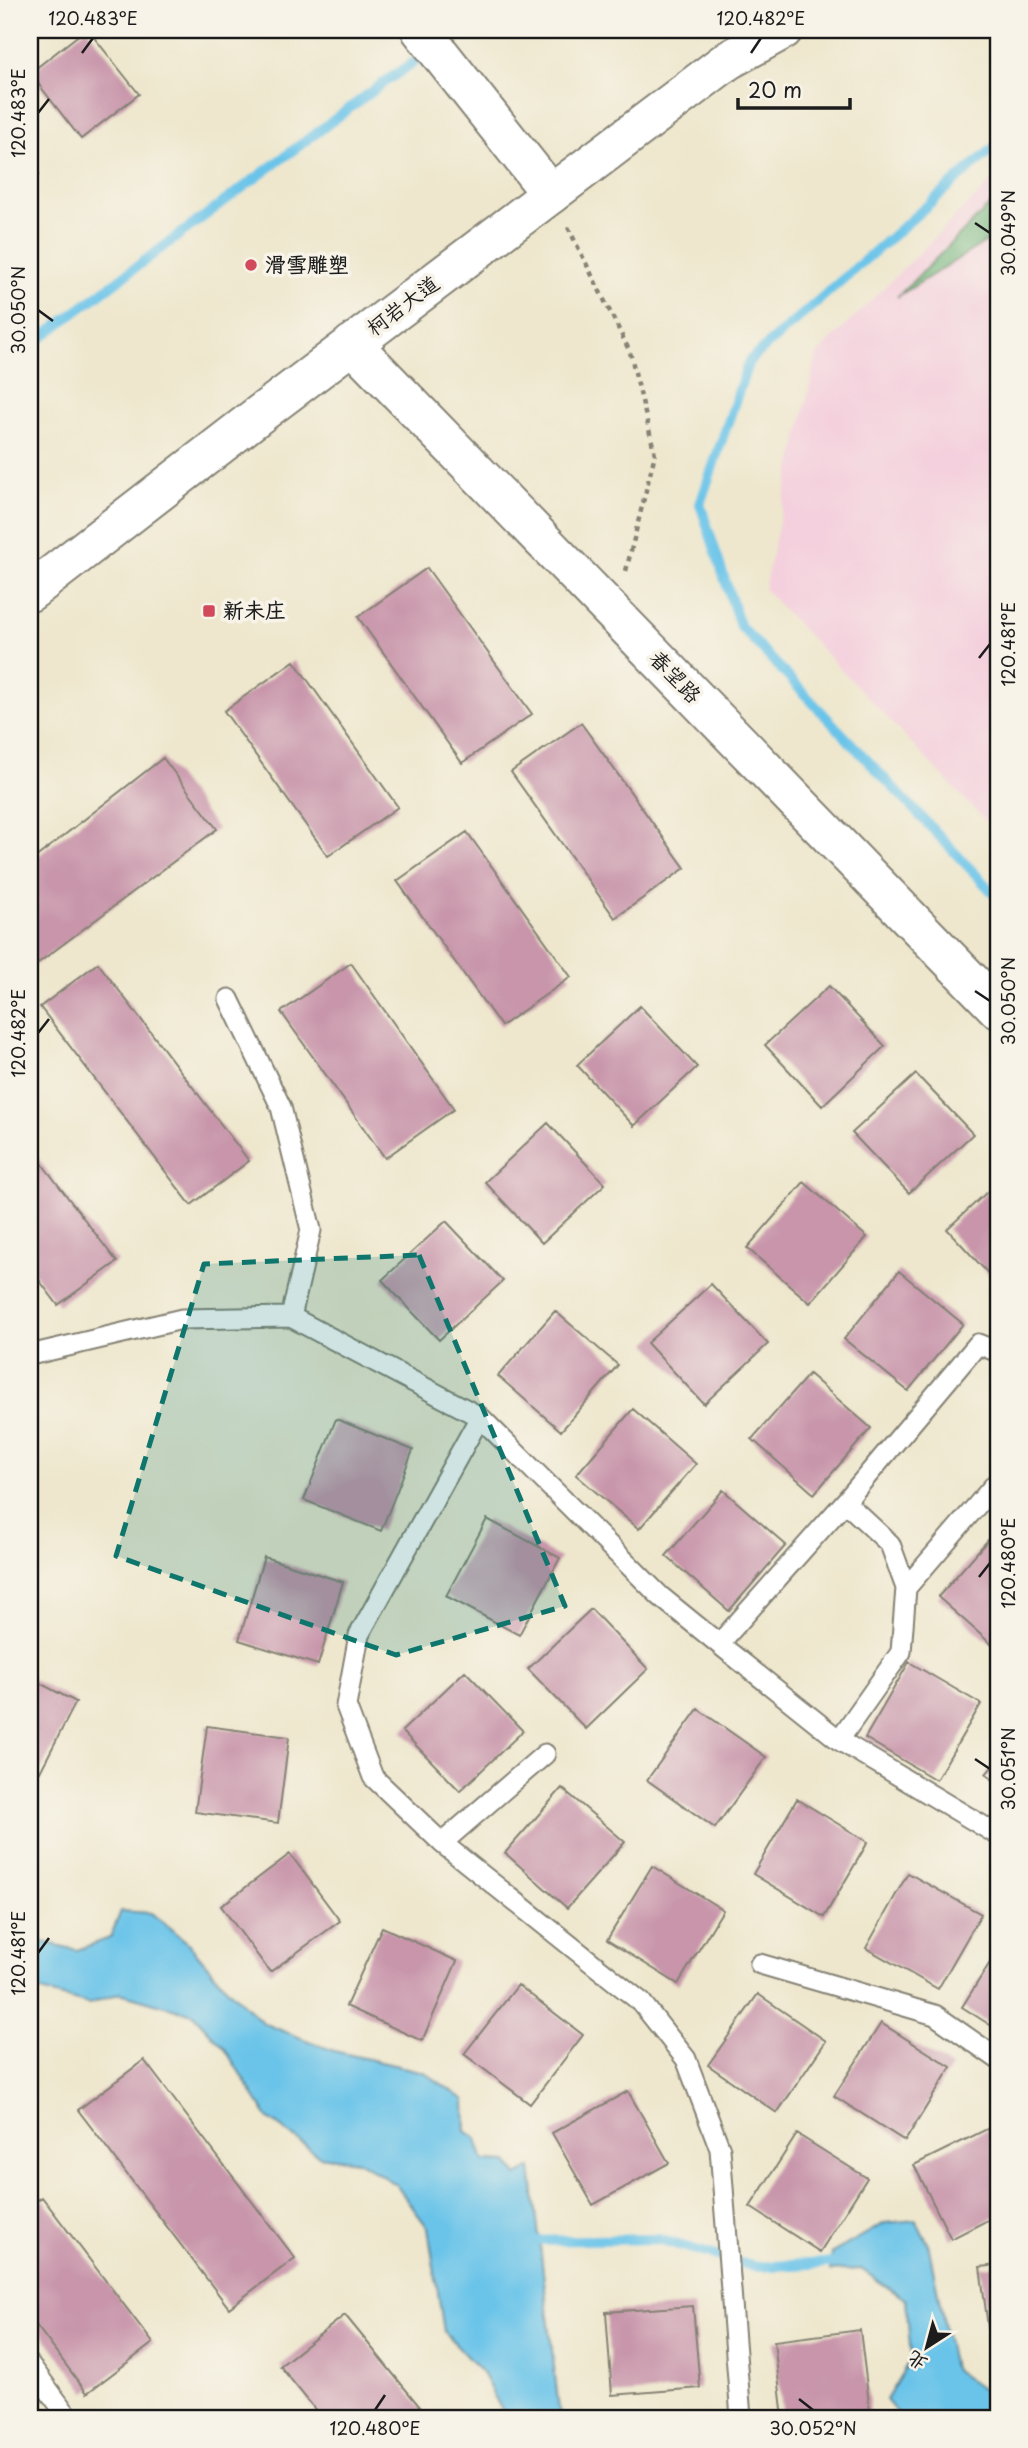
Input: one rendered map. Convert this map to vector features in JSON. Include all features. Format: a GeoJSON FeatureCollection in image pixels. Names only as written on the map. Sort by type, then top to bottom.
{"type":"FeatureCollection","features":[{"type":"Feature","properties":{"kind":"street"},"geometry":{"type":"LineString","coordinates":[[421,30],[551,194]]}},
{"type":"Feature","properties":{"kind":"street","name":"柯岩大道"},"geometry":{"type":"LineString","coordinates":[[30,592],[352,344],[727,61],[783,30]]}},
{"type":"Feature","properties":{"kind":"street","name":"春望路"},"geometry":{"type":"LineString","coordinates":[[352,344],[998,1009]]}},
{"type":"Feature","properties":{"kind":"lane"},"geometry":{"type":"LineString","coordinates":[[229,999],[281,1107],[311,1230],[291,1317]]}},
{"type":"Feature","properties":{"kind":"lane"},"geometry":{"type":"LineString","coordinates":[[30,1355],[182,1319],[291,1317],[480,1417],[660,1596],[719,1644],[839,1740],[998,1835]]}},
{"type":"Feature","properties":{"kind":"lane"},"geometry":{"type":"LineString","coordinates":[[719,1644],[845,1502],[978,1344],[998,1352]]}},
{"type":"Feature","properties":{"kind":"lane"},"geometry":{"type":"LineString","coordinates":[[480,1417],[359,1635],[346,1706],[373,1777],[442,1843],[641,2001],[686,2059],[720,2149],[741,2418]]}},
{"type":"Feature","properties":{"kind":"lane"},"geometry":{"type":"LineString","coordinates":[[906,1588],[998,1481]]}},
{"type":"Feature","properties":{"kind":"lane"},"geometry":{"type":"LineString","coordinates":[[839,1740],[901,1652],[906,1588],[890,1544],[845,1502]]}},
{"type":"Feature","properties":{"kind":"lane"},"geometry":{"type":"LineString","coordinates":[[442,1843],[545,1754]]}},
{"type":"Feature","properties":{"kind":"lane"},"geometry":{"type":"LineString","coordinates":[[760,1964],[934,2015],[998,2059]]}},
{"type":"Feature","properties":{"kind":"lane"},"geometry":{"type":"LineString","coordinates":[[30,2365],[69,2418]]}},
{"type":"Feature","properties":{"kind":"path"},"geometry":{"type":"LineString","coordinates":[[551,194],[630,352],[655,454],[626,570],[635,580]]}},
{"type":"Feature","properties":{"kind":"highlighted area"},"geometry":{"type":"Polygon","coordinates":[[[419,1255],[565,1606],[396,1655],[116,1556],[204,1264],[419,1255]]]}},
{"type":"Feature","properties":{"kind":"shaded area"},"geometry":{"type":"Polygon","coordinates":[[[998,175],[998,834],[764,589],[817,354],[998,175]]]}},
{"type":"Feature","properties":{"kind":"green space"},"geometry":{"type":"Polygon","coordinates":[[[998,197],[998,234],[897,297],[998,197]]]}},
{"type":"Feature","properties":{"kind":"water"},"geometry":{"type":"Polygon","coordinates":[[[121,1911],[151,1913],[187,1942],[222,1983],[263,2023],[334,2051],[424,2072],[465,2100],[466,2131],[477,2139],[484,2161],[508,2162],[517,2176],[531,2168],[560,2418],[506,2418],[482,2373],[444,2332],[428,2228],[396,2185],[358,2161],[319,2156],[268,2118],[225,2049],[193,2014],[120,1993],[88,2004],[30,1988],[30,1924],[43,1942],[77,1950],[110,1938],[121,1911]]]}},
{"type":"Feature","properties":{"kind":"water"},"geometry":{"type":"Polygon","coordinates":[[[916,2220],[928,2243],[953,2369],[983,2390],[998,2390],[998,2418],[901,2418],[886,2400],[911,2358],[906,2300],[861,2269],[830,2271],[832,2253],[885,2223],[916,2220]]]}},
{"type":"Feature","properties":{"kind":"building"},"geometry":{"type":"Polygon","coordinates":[[[88,30],[139,94],[81,139],[30,73],[88,30]]]}},
{"type":"Feature","properties":{"kind":"building"},"geometry":{"type":"Polygon","coordinates":[[[30,162],[39,174],[30,181],[30,162]]]}},
{"type":"Feature","properties":{"kind":"building"},"geometry":{"type":"Polygon","coordinates":[[[427,568],[532,714],[462,763],[358,617],[427,568]]]}},
{"type":"Feature","properties":{"kind":"building"},"geometry":{"type":"Polygon","coordinates":[[[294,661],[398,807],[328,856],[224,711],[294,661]]]}},
{"type":"Feature","properties":{"kind":"building"},"geometry":{"type":"Polygon","coordinates":[[[581,723],[685,868],[615,918],[511,772],[581,723]]]}},
{"type":"Feature","properties":{"kind":"building"},"geometry":{"type":"Polygon","coordinates":[[[163,758],[217,829],[30,969],[30,862],[163,758]]]}},
{"type":"Feature","properties":{"kind":"building"},"geometry":{"type":"Polygon","coordinates":[[[467,832],[571,977],[501,1026],[397,881],[467,832]]]}},
{"type":"Feature","properties":{"kind":"building"},"geometry":{"type":"Polygon","coordinates":[[[98,963],[249,1161],[191,1205],[40,1007],[98,963]]]}},
{"type":"Feature","properties":{"kind":"building"},"geometry":{"type":"Polygon","coordinates":[[[351,963],[454,1109],[385,1158],[281,1012],[351,963]]]}},
{"type":"Feature","properties":{"kind":"building"},"geometry":{"type":"Polygon","coordinates":[[[829,986],[885,1046],[822,1106],[765,1045],[829,986]]]}},
{"type":"Feature","properties":{"kind":"building"},"geometry":{"type":"Polygon","coordinates":[[[640,1006],[697,1067],[634,1126],[577,1065],[640,1006]]]}},
{"type":"Feature","properties":{"kind":"building"},"geometry":{"type":"Polygon","coordinates":[[[916,1074],[973,1134],[909,1193],[852,1133],[916,1074]]]}},
{"type":"Feature","properties":{"kind":"building"},"geometry":{"type":"Polygon","coordinates":[[[548,1123],[605,1184],[542,1243],[485,1182],[548,1123]]]}},
{"type":"Feature","properties":{"kind":"building"},"geometry":{"type":"Polygon","coordinates":[[[30,1148],[117,1262],[58,1305],[30,1268],[30,1148]]]}},
{"type":"Feature","properties":{"kind":"building"},"geometry":{"type":"Polygon","coordinates":[[[804,1182],[867,1237],[810,1303],[747,1248],[804,1182]]]}},
{"type":"Feature","properties":{"kind":"building"},"geometry":{"type":"Polygon","coordinates":[[[998,1182],[998,1284],[947,1229],[998,1182]]]}},
{"type":"Feature","properties":{"kind":"building"},"geometry":{"type":"Polygon","coordinates":[[[446,1221],[503,1281],[439,1340],[382,1280],[446,1221]]]}},
{"type":"Feature","properties":{"kind":"building"},"geometry":{"type":"Polygon","coordinates":[[[899,1271],[963,1324],[908,1391],[844,1339],[899,1271]]]}},
{"type":"Feature","properties":{"kind":"building"},"geometry":{"type":"Polygon","coordinates":[[[711,1284],[768,1344],[704,1404],[647,1343],[711,1284]]]}},
{"type":"Feature","properties":{"kind":"building"},"geometry":{"type":"Polygon","coordinates":[[[555,1311],[618,1365],[561,1431],[498,1376],[555,1311]]]}},
{"type":"Feature","properties":{"kind":"building"},"geometry":{"type":"Polygon","coordinates":[[[809,1374],[871,1428],[814,1494],[752,1439],[809,1374]]]}},
{"type":"Feature","properties":{"kind":"building"},"geometry":{"type":"Polygon","coordinates":[[[633,1409],[696,1464],[639,1529],[576,1475],[633,1409]]]}},
{"type":"Feature","properties":{"kind":"building"},"geometry":{"type":"Polygon","coordinates":[[[336,1419],[413,1450],[381,1531],[304,1500],[336,1419]]]}},
{"type":"Feature","properties":{"kind":"building"},"geometry":{"type":"Polygon","coordinates":[[[723,1490],[786,1545],[729,1611],[666,1556],[723,1490]]]}},
{"type":"Feature","properties":{"kind":"building"},"geometry":{"type":"Polygon","coordinates":[[[487,1519],[560,1558],[519,1635],[446,1596],[487,1519]]]}},
{"type":"Feature","properties":{"kind":"building"},"geometry":{"type":"Polygon","coordinates":[[[995,1532],[998,1535],[998,1650],[938,1597],[995,1532]]]}},
{"type":"Feature","properties":{"kind":"building"},"geometry":{"type":"Polygon","coordinates":[[[264,1557],[343,1582],[318,1665],[239,1640],[264,1557]]]}},
{"type":"Feature","properties":{"kind":"building"},"geometry":{"type":"Polygon","coordinates":[[[591,1609],[648,1669],[586,1729],[528,1669],[591,1609]]]}},
{"type":"Feature","properties":{"kind":"building"},"geometry":{"type":"Polygon","coordinates":[[[909,1662],[981,1704],[936,1780],[865,1738],[909,1662]]]}},
{"type":"Feature","properties":{"kind":"building"},"geometry":{"type":"Polygon","coordinates":[[[465,1671],[523,1731],[460,1791],[402,1731],[465,1671]]]}},
{"type":"Feature","properties":{"kind":"building"},"geometry":{"type":"Polygon","coordinates":[[[30,1678],[76,1702],[40,1772],[30,1767],[30,1678]]]}},
{"type":"Feature","properties":{"kind":"building"},"geometry":{"type":"Polygon","coordinates":[[[698,1709],[766,1757],[715,1828],[647,1780],[698,1709]]]}},
{"type":"Feature","properties":{"kind":"building"},"geometry":{"type":"Polygon","coordinates":[[[207,1726],[289,1737],[278,1823],[195,1812],[207,1726]]]}},
{"type":"Feature","properties":{"kind":"building"},"geometry":{"type":"Polygon","coordinates":[[[998,1760],[998,1784],[986,1774],[998,1760]]]}},
{"type":"Feature","properties":{"kind":"building"},"geometry":{"type":"Polygon","coordinates":[[[562,1788],[625,1842],[567,1908],[505,1853],[562,1788]]]}},
{"type":"Feature","properties":{"kind":"building"},"geometry":{"type":"Polygon","coordinates":[[[797,1799],[868,1842],[824,1917],[753,1874],[797,1799]]]}},
{"type":"Feature","properties":{"kind":"building"},"geometry":{"type":"Polygon","coordinates":[[[290,1854],[340,1921],[270,1972],[221,1906],[290,1854]]]}},
{"type":"Feature","properties":{"kind":"building"},"geometry":{"type":"Polygon","coordinates":[[[652,1866],[723,1910],[678,1984],[607,1940],[652,1866]]]}},
{"type":"Feature","properties":{"kind":"building"},"geometry":{"type":"Polygon","coordinates":[[[908,1873],[981,1914],[938,1989],[866,1948],[908,1873]]]}},
{"type":"Feature","properties":{"kind":"building"},"geometry":{"type":"Polygon","coordinates":[[[382,1927],[457,1961],[422,2041],[346,2006],[382,1927]]]}},
{"type":"Feature","properties":{"kind":"building"},"geometry":{"type":"Polygon","coordinates":[[[998,1950],[998,2030],[962,2007],[998,1950]]]}},
{"type":"Feature","properties":{"kind":"building"},"geometry":{"type":"Polygon","coordinates":[[[518,1985],[583,2035],[530,2104],[464,2054],[518,1985]]]}},
{"type":"Feature","properties":{"kind":"building"},"geometry":{"type":"Polygon","coordinates":[[[758,1994],[826,2041],[777,2113],[708,2065],[758,1994]]]}},
{"type":"Feature","properties":{"kind":"building"},"geometry":{"type":"Polygon","coordinates":[[[881,2023],[951,2067],[905,2141],[834,2096],[881,2023]]]}},
{"type":"Feature","properties":{"kind":"building"},"geometry":{"type":"Polygon","coordinates":[[[144,2060],[295,2258],[229,2308],[78,2110],[144,2060]]]}},
{"type":"Feature","properties":{"kind":"building"},"geometry":{"type":"Polygon","coordinates":[[[628,2091],[669,2163],[593,2205],[552,2133],[628,2091]]]}},
{"type":"Feature","properties":{"kind":"building"},"geometry":{"type":"Polygon","coordinates":[[[993,2126],[998,2137],[998,2215],[951,2239],[914,2165],[993,2126]]]}},
{"type":"Feature","properties":{"kind":"building"},"geometry":{"type":"Polygon","coordinates":[[[797,2134],[867,2178],[820,2252],[750,2207],[797,2134]]]}},
{"type":"Feature","properties":{"kind":"building"},"geometry":{"type":"Polygon","coordinates":[[[42,2197],[153,2343],[87,2393],[30,2317],[30,2205],[42,2197]]]}},
{"type":"Feature","properties":{"kind":"building"},"geometry":{"type":"Polygon","coordinates":[[[998,2265],[998,2348],[991,2349],[980,2267],[998,2265]]]}},
{"type":"Feature","properties":{"kind":"building"},"geometry":{"type":"Polygon","coordinates":[[[693,2306],[700,2388],[612,2395],[606,2312],[693,2306]]]}},
{"type":"Feature","properties":{"kind":"building"},"geometry":{"type":"Polygon","coordinates":[[[345,2315],[429,2418],[322,2418],[280,2366],[345,2315]]]}},
{"type":"Feature","properties":{"kind":"building"},"geometry":{"type":"Polygon","coordinates":[[[860,2330],[870,2412],[822,2418],[783,2418],[774,2341],[860,2330]]]}},
{"type":"Feature","properties":{"kind":"waterway"},"geometry":{"type":"LineString","coordinates":[[30,346],[386,81],[462,30]]}},
{"type":"Feature","properties":{"kind":"waterway"},"geometry":{"type":"LineString","coordinates":[[998,144],[749,361],[700,504],[740,626],[998,898]]}},
{"type":"Feature","properties":{"kind":"waterway"},"geometry":{"type":"LineString","coordinates":[[526,2241],[658,2239],[755,2267],[845,2262]]}},
{"type":"Feature","properties":{"kind":"place","name":"滑雪雕塑"},"geometry":{"type":"Point","coordinates":[251,265]}},
{"type":"Feature","properties":{"kind":"place","name":"新未庄"},"geometry":{"type":"Point","coordinates":[209,611]}}]}
